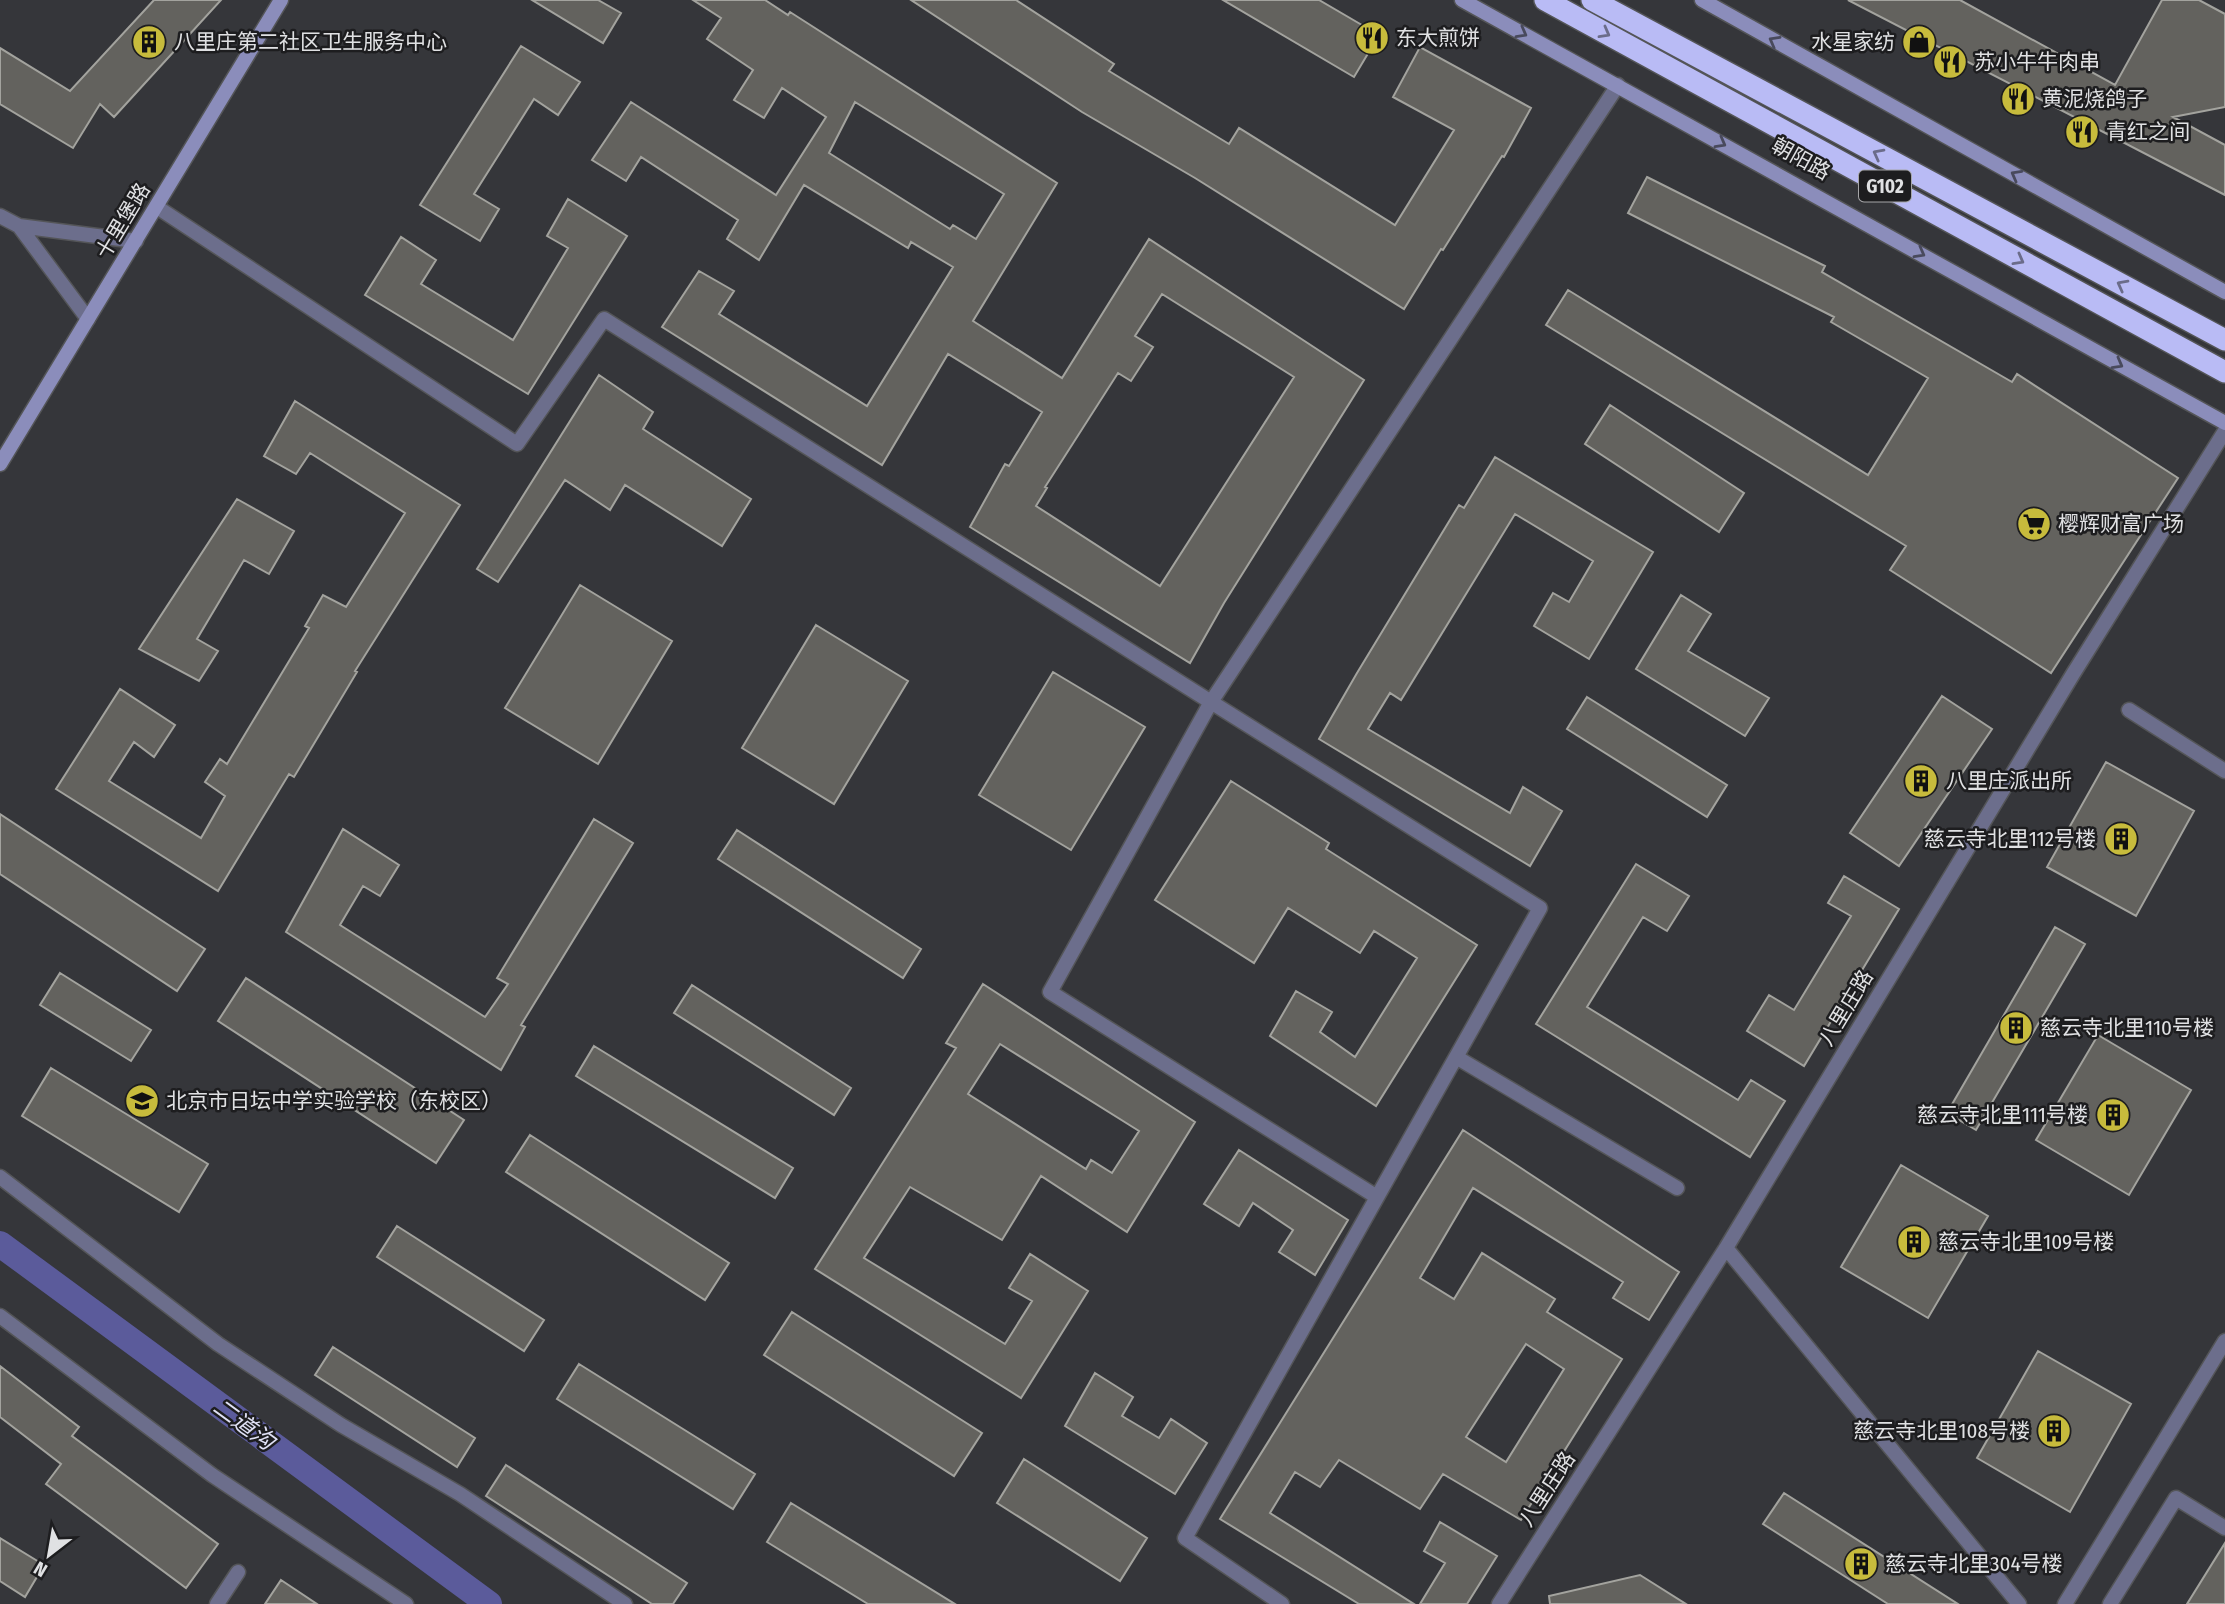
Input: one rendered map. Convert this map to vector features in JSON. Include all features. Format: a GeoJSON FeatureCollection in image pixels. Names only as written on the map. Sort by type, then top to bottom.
{"type":"FeatureCollection","features":[{"type":"Feature","properties":{"kind":"highway","name":"朝阳路"},"geometry":{"type":"LineString","coordinates":[[1545,0],[2225,372]]}},
{"type":"Feature","properties":{"kind":"highway","name":"朝阳路"},"geometry":{"type":"LineString","coordinates":[[1592,0],[2225,340]]}},
{"type":"Feature","properties":{"kind":"street","name":"十里堡路"},"geometry":{"type":"LineString","coordinates":[[0,464],[281,0]]}},
{"type":"Feature","properties":{"kind":"street","name":"朝阳路"},"geometry":{"type":"LineString","coordinates":[[1462,0],[2225,423]]}},
{"type":"Feature","properties":{"kind":"street"},"geometry":{"type":"LineString","coordinates":[[1702,0],[2225,292]]}},
{"type":"Feature","properties":{"kind":"street"},"geometry":{"type":"LineString","coordinates":[[1377,1197],[1051,992],[1211,702],[1618,85]]}},
{"type":"Feature","properties":{"kind":"street"},"geometry":{"type":"LineString","coordinates":[[157,207],[517,444],[604,319],[1539,908],[1185,1538],[1282,1604]]}},
{"type":"Feature","properties":{"kind":"street"},"geometry":{"type":"LineString","coordinates":[[0,216],[19,226],[136,241]]}},
{"type":"Feature","properties":{"kind":"street"},"geometry":{"type":"LineString","coordinates":[[19,226],[88,319]]}},
{"type":"Feature","properties":{"kind":"street","name":"八里庄路"},"geometry":{"type":"LineString","coordinates":[[1499,1604],[1726,1248],[2066,686],[2225,432]]}},
{"type":"Feature","properties":{"kind":"street"},"geometry":{"type":"LineString","coordinates":[[2129,710],[2225,771]]}},
{"type":"Feature","properties":{"kind":"street"},"geometry":{"type":"LineString","coordinates":[[1456,1057],[1677,1188]]}},
{"type":"Feature","properties":{"kind":"street"},"geometry":{"type":"LineString","coordinates":[[0,1177],[218,1344],[341,1425],[460,1494],[625,1604]]}},
{"type":"Feature","properties":{"kind":"street"},"geometry":{"type":"LineString","coordinates":[[1726,1248],[2019,1604]]}},
{"type":"Feature","properties":{"kind":"street"},"geometry":{"type":"LineString","coordinates":[[0,1316],[212,1475],[406,1604]]}},
{"type":"Feature","properties":{"kind":"street"},"geometry":{"type":"LineString","coordinates":[[2065,1604],[2225,1341]]}},
{"type":"Feature","properties":{"kind":"street"},"geometry":{"type":"LineString","coordinates":[[2110,1604],[2176,1498],[2225,1528]]}},
{"type":"Feature","properties":{"kind":"street"},"geometry":{"type":"LineString","coordinates":[[217,1604],[238,1572]]}},
{"type":"Feature","properties":{"kind":"building"},"geometry":{"type":"Polygon","coordinates":[[[154,0],[221,0],[114,117],[100,104],[73,148],[0,104],[0,48],[70,91],[154,0]]]}},
{"type":"Feature","properties":{"kind":"building"},"geometry":{"type":"Polygon","coordinates":[[[532,0],[598,0],[621,13],[603,43],[532,0]]]}},
{"type":"Feature","properties":{"kind":"building"},"geometry":{"type":"Polygon","coordinates":[[[693,0],[765,0],[788,15],[790,12],[1057,183],[973,321],[1062,378],[1149,239],[1364,380],[1224,603],[1190,663],[970,527],[1005,464],[1009,466],[1042,412],[948,354],[882,465],[662,327],[699,271],[734,291],[719,314],[867,406],[953,267],[911,242],[908,248],[804,185],[759,260],[727,239],[738,220],[641,157],[626,181],[592,160],[631,102],[776,195],[826,117],[782,88],[764,118],[734,100],[753,70],[707,39],[721,18],[693,0]],[[855,102],[829,153],[950,229],[953,225],[976,239],[1004,194],[855,102]],[[1162,294],[1135,336],[1153,347],[1131,381],[1118,373],[1045,487],[1047,488],[1036,506],[1160,586],[1294,377],[1162,294]]]}},
{"type":"Feature","properties":{"kind":"building"},"geometry":{"type":"Polygon","coordinates":[[[911,0],[1016,0],[1114,64],[1109,71],[1229,144],[1239,128],[1395,225],[1454,130],[1393,97],[1420,47],[1531,108],[1504,157],[1502,156],[1404,309],[1195,178],[1082,112],[911,0]]]}},
{"type":"Feature","properties":{"kind":"building"},"geometry":{"type":"Polygon","coordinates":[[[1223,0],[1319,0],[1379,35],[1354,77],[1223,0]]]}},
{"type":"Feature","properties":{"kind":"building"},"geometry":{"type":"Polygon","coordinates":[[[1848,0],[1960,0],[2115,85],[2162,0],[2199,0],[2225,14],[2225,107],[2173,117],[2225,145],[2225,195],[1848,0]]]}},
{"type":"Feature","properties":{"kind":"building"},"geometry":{"type":"Polygon","coordinates":[[[521,46],[580,82],[558,115],[534,99],[474,194],[499,209],[480,241],[420,205],[521,46]]]}},
{"type":"Feature","properties":{"kind":"building"},"geometry":{"type":"Polygon","coordinates":[[[1647,177],[1825,266],[1822,272],[2012,382],[2017,374],[2178,478],[2051,673],[1890,570],[1906,546],[1546,325],[1568,290],[1868,475],[1928,378],[1831,322],[1834,317],[1628,213],[1647,177]]]}},
{"type":"Feature","properties":{"kind":"building"},"geometry":{"type":"Polygon","coordinates":[[[568,199],[627,236],[528,394],[365,295],[401,237],[436,260],[421,284],[513,340],[568,248],[547,236],[568,199]]]}},
{"type":"Feature","properties":{"kind":"building"},"geometry":{"type":"Polygon","coordinates":[[[599,375],[653,412],[643,429],[751,499],[722,546],[625,485],[610,510],[565,480],[498,582],[477,569],[599,375]]]}},
{"type":"Feature","properties":{"kind":"building"},"geometry":{"type":"Polygon","coordinates":[[[295,401],[460,505],[355,671],[357,672],[294,777],[289,774],[218,891],[56,789],[120,689],[175,725],[154,757],[134,742],[109,781],[201,838],[225,796],[205,782],[220,759],[227,764],[309,628],[305,626],[323,595],[346,607],[405,513],[310,453],[296,474],[264,456],[295,401]]]}},
{"type":"Feature","properties":{"kind":"building"},"geometry":{"type":"Polygon","coordinates":[[[1610,405],[1744,493],[1719,532],[1585,444],[1610,405]]]}},
{"type":"Feature","properties":{"kind":"building"},"geometry":{"type":"Polygon","coordinates":[[[1495,457],[1653,552],[1589,659],[1534,626],[1553,593],[1569,602],[1593,561],[1515,514],[1401,700],[1390,693],[1368,729],[1510,813],[1523,787],[1562,811],[1530,866],[1319,739],[1459,505],[1464,508],[1495,457]]]}},
{"type":"Feature","properties":{"kind":"building"},"geometry":{"type":"Polygon","coordinates":[[[237,499],[294,531],[269,574],[244,560],[197,639],[218,651],[199,681],[139,649],[237,499]]]}},
{"type":"Feature","properties":{"kind":"building"},"geometry":{"type":"Polygon","coordinates":[[[580,585],[672,641],[598,764],[505,708],[580,585]]]}},
{"type":"Feature","properties":{"kind":"building"},"geometry":{"type":"Polygon","coordinates":[[[1681,595],[1711,614],[1688,651],[1769,698],[1745,736],[1636,669],[1681,595]]]}},
{"type":"Feature","properties":{"kind":"building"},"geometry":{"type":"Polygon","coordinates":[[[816,625],[908,681],[834,804],[742,748],[816,625]]]}},
{"type":"Feature","properties":{"kind":"building"},"geometry":{"type":"Polygon","coordinates":[[[1053,672],[1145,727],[1071,850],[979,795],[1053,672]]]}},
{"type":"Feature","properties":{"kind":"building","name":"八里庄派出所"},"geometry":{"type":"Polygon","coordinates":[[[1942,696],[1992,729],[1899,866],[1850,833],[1942,696]]]}},
{"type":"Feature","properties":{"kind":"building"},"geometry":{"type":"Polygon","coordinates":[[[1587,697],[1727,785],[1707,817],[1567,729],[1587,697]]]}},
{"type":"Feature","properties":{"kind":"building","name":"慈云寺北里112号楼"},"geometry":{"type":"Polygon","coordinates":[[[2106,762],[2194,811],[2136,916],[2047,867],[2106,762]]]}},
{"type":"Feature","properties":{"kind":"building"},"geometry":{"type":"Polygon","coordinates":[[[1231,781],[1329,843],[1326,849],[1477,945],[1376,1106],[1270,1036],[1296,991],[1332,1012],[1320,1032],[1355,1057],[1417,958],[1374,931],[1360,953],[1288,908],[1254,963],[1155,900],[1231,781]]]}},
{"type":"Feature","properties":{"kind":"building"},"geometry":{"type":"Polygon","coordinates":[[[0,814],[205,949],[177,991],[0,874],[0,814]]]}},
{"type":"Feature","properties":{"kind":"building"},"geometry":{"type":"Polygon","coordinates":[[[594,819],[633,843],[521,1025],[525,1027],[501,1070],[286,932],[343,829],[399,865],[380,896],[363,886],[340,925],[485,1017],[508,984],[497,978],[594,819]]]}},
{"type":"Feature","properties":{"kind":"building"},"geometry":{"type":"Polygon","coordinates":[[[737,830],[921,949],[903,978],[718,859],[737,830]]]}},
{"type":"Feature","properties":{"kind":"building"},"geometry":{"type":"Polygon","coordinates":[[[1636,864],[1689,896],[1667,931],[1643,917],[1587,1007],[1738,1100],[1751,1080],[1785,1101],[1750,1157],[1536,1024],[1636,864]]]}},
{"type":"Feature","properties":{"kind":"building"},"geometry":{"type":"Polygon","coordinates":[[[1844,876],[1899,909],[1804,1066],[1747,1031],[1769,995],[1794,1010],[1851,916],[1828,903],[1844,876]]]}},
{"type":"Feature","properties":{"kind":"building","name":"慈云寺北里110号楼"},"geometry":{"type":"Polygon","coordinates":[[[2055,927],[2085,944],[1976,1130],[1947,1113],[2055,927]]]}},
{"type":"Feature","properties":{"kind":"building"},"geometry":{"type":"Polygon","coordinates":[[[60,973],[151,1030],[131,1061],[40,1005],[60,973]]]}},
{"type":"Feature","properties":{"kind":"building"},"geometry":{"type":"Polygon","coordinates":[[[246,978],[464,1120],[436,1163],[218,1021],[246,978]]]}},
{"type":"Feature","properties":{"kind":"building"},"geometry":{"type":"Polygon","coordinates":[[[983,984],[1195,1122],[1127,1232],[1041,1176],[1002,1240],[910,1187],[864,1258],[1005,1344],[1032,1301],[1009,1288],[1030,1254],[1088,1291],[1021,1398],[815,1269],[956,1048],[946,1043],[983,984]],[[1000,1044],[968,1094],[1086,1169],[1091,1160],[1112,1173],[1139,1131],[1000,1044]]]}},
{"type":"Feature","properties":{"kind":"building"},"geometry":{"type":"Polygon","coordinates":[[[692,985],[851,1088],[834,1115],[674,1013],[692,985]]]}},
{"type":"Feature","properties":{"kind":"building","name":"慈云寺北里111号楼"},"geometry":{"type":"Polygon","coordinates":[[[2098,1035],[2191,1090],[2129,1195],[2036,1140],[2098,1035]]]}},
{"type":"Feature","properties":{"kind":"building"},"geometry":{"type":"Polygon","coordinates":[[[594,1046],[793,1168],[775,1198],[576,1076],[594,1046]]]}},
{"type":"Feature","properties":{"kind":"building"},"geometry":{"type":"Polygon","coordinates":[[[51,1068],[208,1164],[179,1212],[22,1116],[51,1068]]]}},
{"type":"Feature","properties":{"kind":"building"},"geometry":{"type":"Polygon","coordinates":[[[1463,1130],[1679,1272],[1649,1320],[1613,1298],[1623,1282],[1473,1188],[1420,1278],[1454,1299],[1482,1253],[1555,1299],[1547,1312],[1622,1359],[1521,1520],[1443,1474],[1420,1509],[1339,1460],[1320,1487],[1295,1472],[1270,1513],[1414,1604],[1359,1604],[1220,1519],[1463,1130]],[[1526,1344],[1466,1437],[1506,1462],[1564,1369],[1526,1344]]]}},
{"type":"Feature","properties":{"kind":"building"},"geometry":{"type":"Polygon","coordinates":[[[530,1135],[729,1263],[705,1300],[506,1172],[530,1135]]]}},
{"type":"Feature","properties":{"kind":"building"},"geometry":{"type":"Polygon","coordinates":[[[1239,1150],[1348,1220],[1315,1275],[1279,1252],[1293,1230],[1253,1203],[1239,1226],[1204,1204],[1239,1150]]]}},
{"type":"Feature","properties":{"kind":"building","name":"慈云寺北里109号楼"},"geometry":{"type":"Polygon","coordinates":[[[1901,1165],[1988,1216],[1928,1318],[1841,1267],[1901,1165]]]}},
{"type":"Feature","properties":{"kind":"building"},"geometry":{"type":"Polygon","coordinates":[[[397,1226],[544,1320],[524,1351],[377,1257],[397,1226]]]}},
{"type":"Feature","properties":{"kind":"building"},"geometry":{"type":"Polygon","coordinates":[[[792,1312],[982,1433],[954,1476],[764,1355],[792,1312]]]}},
{"type":"Feature","properties":{"kind":"building"},"geometry":{"type":"Polygon","coordinates":[[[333,1347],[475,1438],[457,1467],[315,1375],[333,1347]]]}},
{"type":"Feature","properties":{"kind":"building","name":"慈云寺北里108号楼"},"geometry":{"type":"Polygon","coordinates":[[[2038,1351],[2131,1404],[2070,1512],[1977,1458],[2038,1351]]]}},
{"type":"Feature","properties":{"kind":"building"},"geometry":{"type":"Polygon","coordinates":[[[579,1364],[755,1474],[733,1509],[557,1399],[579,1364]]]}},
{"type":"Feature","properties":{"kind":"building"},"geometry":{"type":"Polygon","coordinates":[[[0,1366],[79,1427],[72,1436],[218,1544],[186,1588],[46,1484],[61,1464],[0,1417],[0,1366]]]}},
{"type":"Feature","properties":{"kind":"building"},"geometry":{"type":"Polygon","coordinates":[[[1095,1373],[1133,1397],[1122,1416],[1159,1438],[1171,1419],[1207,1443],[1175,1494],[1065,1426],[1095,1373]]]}},
{"type":"Feature","properties":{"kind":"building"},"geometry":{"type":"Polygon","coordinates":[[[1024,1459],[1147,1538],[1120,1581],[997,1503],[1024,1459]]]}},
{"type":"Feature","properties":{"kind":"building"},"geometry":{"type":"Polygon","coordinates":[[[506,1465],[687,1583],[673,1604],[652,1604],[486,1496],[506,1465]]]}},
{"type":"Feature","properties":{"kind":"building","name":"慈云寺北里304号楼"},"geometry":{"type":"Polygon","coordinates":[[[1784,1493],[1958,1604],[1888,1604],[1763,1524],[1784,1493]]]}},
{"type":"Feature","properties":{"kind":"building"},"geometry":{"type":"Polygon","coordinates":[[[791,1503],[955,1604],[868,1604],[767,1542],[791,1503]]]}},
{"type":"Feature","properties":{"kind":"building"},"geometry":{"type":"Polygon","coordinates":[[[1440,1522],[1497,1556],[1467,1604],[1420,1604],[1445,1563],[1424,1551],[1440,1522]]]}},
{"type":"Feature","properties":{"kind":"building"},"geometry":{"type":"Polygon","coordinates":[[[0,1538],[44,1565],[25,1597],[0,1581],[0,1538]]]}},
{"type":"Feature","properties":{"kind":"building"},"geometry":{"type":"Polygon","coordinates":[[[2225,1543],[2225,1604],[2187,1604],[2225,1543]]]}},
{"type":"Feature","properties":{"kind":"building"},"geometry":{"type":"Polygon","coordinates":[[[1640,1575],[1686,1604],[1550,1604],[1549,1596],[1640,1575]]]}},
{"type":"Feature","properties":{"kind":"building"},"geometry":{"type":"Polygon","coordinates":[[[281,1580],[317,1604],[265,1604],[281,1580]]]}},
{"type":"Feature","properties":{"kind":"waterway","name":"二道沟"},"geometry":{"type":"LineString","coordinates":[[0,1244],[489,1604]]}},
{"type":"Feature","properties":{"kind":"place","name":"东大煎饼"},"geometry":{"type":"Point","coordinates":[1372,38]}},
{"type":"Feature","properties":{"kind":"place","name":"八里庄第二社区卫生服务中心"},"geometry":{"type":"Point","coordinates":[149,42]}},
{"type":"Feature","properties":{"kind":"place","name":"水星家纺"},"geometry":{"type":"Point","coordinates":[1919,42]}},
{"type":"Feature","properties":{"kind":"place","name":"苏小牛牛肉串"},"geometry":{"type":"Point","coordinates":[1950,62]}},
{"type":"Feature","properties":{"kind":"place","name":"黄泥烧鸽子"},"geometry":{"type":"Point","coordinates":[2018,99]}},
{"type":"Feature","properties":{"kind":"place","name":"青红之间"},"geometry":{"type":"Point","coordinates":[2082,132]}},
{"type":"Feature","properties":{"kind":"place","name":"樱辉财富广场"},"geometry":{"type":"Point","coordinates":[2034,524]}},
{"type":"Feature","properties":{"kind":"place","name":"八里庄派出所"},"geometry":{"type":"Point","coordinates":[1921,781]}},
{"type":"Feature","properties":{"kind":"place","name":"慈云寺北里112号楼"},"geometry":{"type":"Point","coordinates":[2121,839]}},
{"type":"Feature","properties":{"kind":"place","name":"慈云寺北里110号楼"},"geometry":{"type":"Point","coordinates":[2016,1028]}},
{"type":"Feature","properties":{"kind":"place","name":"北京市日坛中学实验学校（东校区）"},"geometry":{"type":"Point","coordinates":[142,1101]}},
{"type":"Feature","properties":{"kind":"place","name":"慈云寺北里111号楼"},"geometry":{"type":"Point","coordinates":[2113,1115]}},
{"type":"Feature","properties":{"kind":"place","name":"慈云寺北里109号楼"},"geometry":{"type":"Point","coordinates":[1914,1242]}},
{"type":"Feature","properties":{"kind":"place","name":"慈云寺北里108号楼"},"geometry":{"type":"Point","coordinates":[2054,1431]}},
{"type":"Feature","properties":{"kind":"place","name":"慈云寺北里304号楼"},"geometry":{"type":"Point","coordinates":[1861,1564]}}]}
